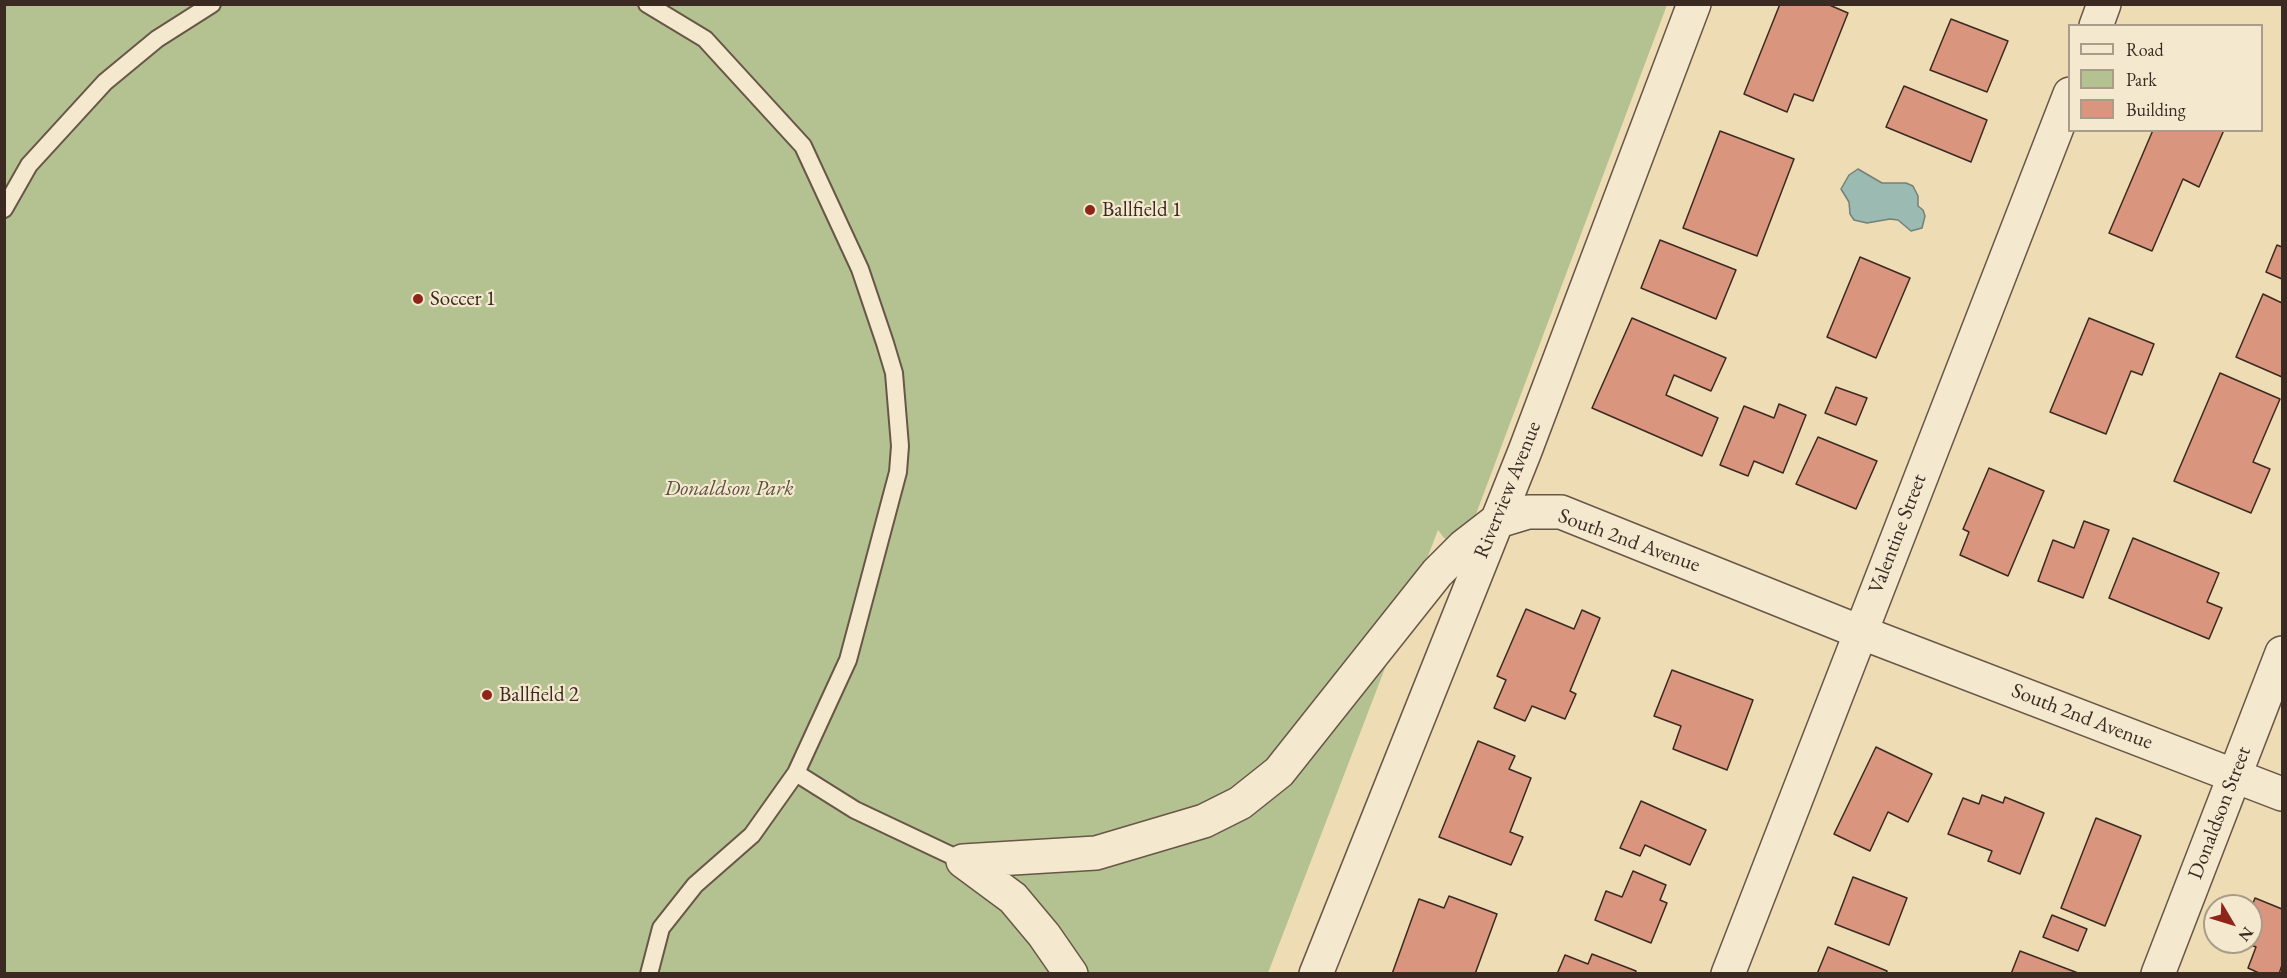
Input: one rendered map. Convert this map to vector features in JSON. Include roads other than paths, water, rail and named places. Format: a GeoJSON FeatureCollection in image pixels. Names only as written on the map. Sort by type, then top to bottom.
{"type":"FeatureCollection","features":[{"type":"Feature","properties":{"kind":"street","name":"Riverview Avenue"},"geometry":{"type":"LineString","coordinates":[[1316,974],[1525,451],[1694,4]]}},
{"type":"Feature","properties":{"kind":"street"},"geometry":{"type":"LineString","coordinates":[[2097,24],[2104,4]]}},
{"type":"Feature","properties":{"kind":"street","name":"Valentine Street"},"geometry":{"type":"LineString","coordinates":[[1728,974],[2068,99]]}},
{"type":"Feature","properties":{"kind":"street","name":"South 2nd Avenue"},"geometry":{"type":"LineString","coordinates":[[963,861],[1096,853],[1204,822],[1240,803],[1279,772],[1437,573],[1464,546],[1495,522],[1528,512],[1561,512],[1860,632],[2283,794]]}},
{"type":"Feature","properties":{"kind":"street","name":"Donaldson Street"},"geometry":{"type":"LineString","coordinates":[[2158,974],[2283,653]]}},
{"type":"Feature","properties":{"kind":"street"},"geometry":{"type":"LineString","coordinates":[[963,861],[1013,898],[1044,935],[1071,974]]}},
{"type":"Feature","properties":{"kind":"lane"},"geometry":{"type":"LineString","coordinates":[[4,210],[29,165],[105,82],[157,39],[212,4]]}},
{"type":"Feature","properties":{"kind":"lane"},"geometry":{"type":"LineString","coordinates":[[647,4],[705,39],[803,146],[860,269],[894,373],[900,446],[898,472],[848,660],[796,773],[752,835],[695,885],[661,928],[649,974]]}},
{"type":"Feature","properties":{"kind":"lane"},"geometry":{"type":"LineString","coordinates":[[796,773],[855,810],[963,861]]}},
{"type":"Feature","properties":{"kind":"water"},"geometry":{"type":"Polygon","coordinates":[[[1858,169],[1882,183],[1906,183],[1913,186],[1918,196],[1918,206],[1923,210],[1925,216],[1922,228],[1911,231],[1898,220],[1890,219],[1867,223],[1854,220],[1850,214],[1849,202],[1841,189],[1849,175],[1858,169]]]}},
{"type":"Feature","properties":{"kind":"place","name":"Ballfield 1"},"geometry":{"type":"Point","coordinates":[1090,210]}},
{"type":"Feature","properties":{"kind":"place","name":"Soccer 1"},"geometry":{"type":"Point","coordinates":[418,299]}},
{"type":"Feature","properties":{"kind":"place","name":"Ballfield 2"},"geometry":{"type":"Point","coordinates":[487,695]}},
{"type":"Feature","properties":{"kind":"park label","name":"Donaldson Park"},"geometry":{"type":"Point","coordinates":[729,489]}}]}
